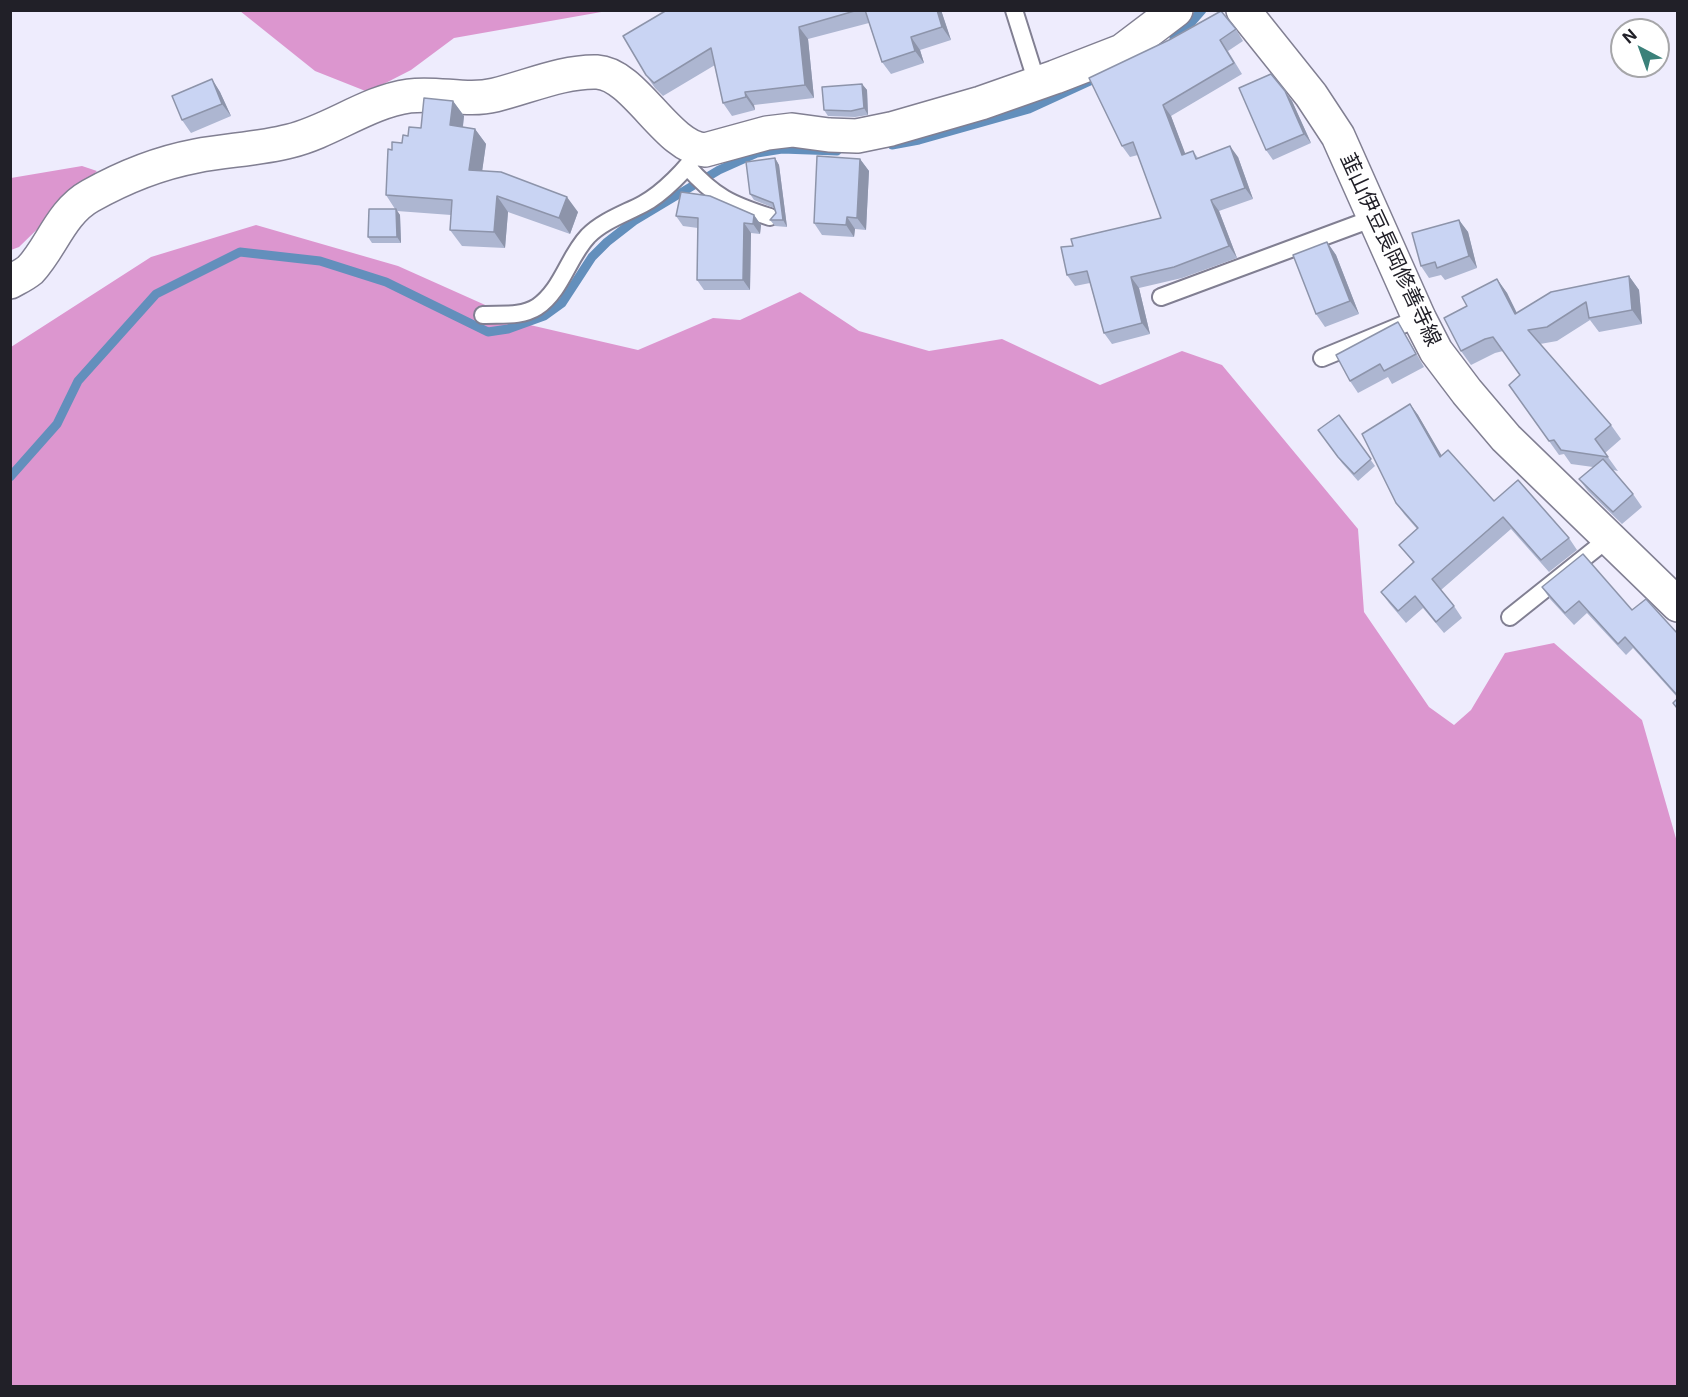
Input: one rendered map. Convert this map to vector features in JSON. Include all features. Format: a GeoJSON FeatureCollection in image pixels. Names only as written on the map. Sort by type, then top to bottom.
{"type":"FeatureCollection","features":[{"type":"Feature","properties":{"kind":"street"},"geometry":{"type":"LineString","coordinates":[[10,282],[31,269],[72,211],[90,196],[160,165],[195,156],[290,141],[316,133],[393,100],[410,96],[441,95],[467,98],[494,95],[571,75],[599,72],[609,75],[622,84],[680,138],[693,163],[705,150],[766,133],[783,131],[857,136],[891,129],[981,103],[1122,51],[1176,10]]}},
{"type":"Feature","properties":{"kind":"street","name":"韮山伊豆長岡修善寺線"},"geometry":{"type":"LineString","coordinates":[[1243,10],[1311,95],[1338,136],[1436,351],[1467,393],[1506,438],[1677,605]]}},
{"type":"Feature","properties":{"kind":"lane"},"geometry":{"type":"LineString","coordinates":[[1014,10],[1037,83]]}},
{"type":"Feature","properties":{"kind":"lane"},"geometry":{"type":"LineString","coordinates":[[483,315],[525,314],[539,305],[554,290],[586,238],[599,226],[646,203],[693,163],[706,188],[744,209],[770,217]]}},
{"type":"Feature","properties":{"kind":"lane"},"geometry":{"type":"LineString","coordinates":[[1161,297],[1374,218]]}},
{"type":"Feature","properties":{"kind":"lane"},"geometry":{"type":"LineString","coordinates":[[1323,358],[1419,318]]}},
{"type":"Feature","properties":{"kind":"lane"},"geometry":{"type":"LineString","coordinates":[[1510,617],[1609,538]]}},
{"type":"Feature","properties":{"kind":"shaded area"},"geometry":{"type":"Polygon","coordinates":[[[240,11],[607,11],[454,38],[411,70],[368,92],[315,71],[240,11]]]}},
{"type":"Feature","properties":{"kind":"shaded area"},"geometry":{"type":"Polygon","coordinates":[[[82,166],[97,171],[19,247],[11,250],[11,178],[82,166]]]}},
{"type":"Feature","properties":{"kind":"shaded area"},"geometry":{"type":"Polygon","coordinates":[[[256,225],[398,266],[530,325],[638,350],[713,318],[740,320],[800,292],[859,331],[929,351],[1002,339],[1100,385],[1182,351],[1222,365],[1358,529],[1364,612],[1429,707],[1454,725],[1471,710],[1505,653],[1554,643],[1642,720],[1677,842],[1677,1386],[11,1386],[11,347],[151,257],[256,225]]]}},
{"type":"Feature","properties":{"kind":"building"},"geometry":{"type":"Polygon","coordinates":[[[667,10],[858,10],[799,27],[805,85],[745,92],[746,97],[723,103],[711,48],[654,83],[646,75],[623,36],[667,10]]]}},
{"type":"Feature","properties":{"kind":"building"},"geometry":{"type":"Polygon","coordinates":[[[865,10],[937,10],[942,27],[911,37],[915,51],[882,62],[865,10]]]}},
{"type":"Feature","properties":{"kind":"building"},"geometry":{"type":"Polygon","coordinates":[[[1221,11],[1236,29],[1220,40],[1234,63],[1163,105],[1182,155],[1193,151],[1196,159],[1230,146],[1245,188],[1211,200],[1229,246],[1174,267],[1131,277],[1142,323],[1104,333],[1087,271],[1067,275],[1061,247],[1073,246],[1071,239],[1161,218],[1133,142],[1122,146],[1089,78],[1169,40],[1221,11]]]}},
{"type":"Feature","properties":{"kind":"building"},"geometry":{"type":"Polygon","coordinates":[[[1271,74],[1285,91],[1304,134],[1266,150],[1239,88],[1271,74]]]}},
{"type":"Feature","properties":{"kind":"building"},"geometry":{"type":"Polygon","coordinates":[[[212,79],[222,104],[182,120],[172,96],[212,79]]]}},
{"type":"Feature","properties":{"kind":"building"},"geometry":{"type":"Polygon","coordinates":[[[862,84],[864,108],[851,111],[824,110],[822,87],[862,84]]]}},
{"type":"Feature","properties":{"kind":"building"},"geometry":{"type":"Polygon","coordinates":[[[424,98],[453,101],[450,125],[475,129],[469,170],[501,172],[567,197],[559,218],[497,196],[494,232],[450,230],[452,200],[386,195],[388,149],[392,150],[392,142],[402,143],[403,135],[408,136],[409,127],[421,128],[424,98]]]}},
{"type":"Feature","properties":{"kind":"building"},"geometry":{"type":"Polygon","coordinates":[[[817,156],[860,159],[857,218],[847,217],[846,225],[814,223],[817,156]]]}},
{"type":"Feature","properties":{"kind":"building"},"geometry":{"type":"Polygon","coordinates":[[[775,158],[783,220],[770,220],[776,213],[773,203],[750,194],[746,162],[775,158]]]}},
{"type":"Feature","properties":{"kind":"building"},"geometry":{"type":"Polygon","coordinates":[[[681,192],[710,196],[754,215],[753,224],[744,223],[743,280],[697,280],[698,218],[676,216],[681,192]]]}},
{"type":"Feature","properties":{"kind":"building"},"geometry":{"type":"Polygon","coordinates":[[[369,209],[396,209],[397,237],[368,237],[369,209]]]}},
{"type":"Feature","properties":{"kind":"building"},"geometry":{"type":"Polygon","coordinates":[[[1459,220],[1469,256],[1437,268],[1435,262],[1421,266],[1412,233],[1459,220]]]}},
{"type":"Feature","properties":{"kind":"building"},"geometry":{"type":"Polygon","coordinates":[[[1327,242],[1350,301],[1316,314],[1293,255],[1327,242]]]}},
{"type":"Feature","properties":{"kind":"building"},"geometry":{"type":"Polygon","coordinates":[[[1629,276],[1632,310],[1589,318],[1586,302],[1547,327],[1528,330],[1611,425],[1595,439],[1608,457],[1561,450],[1554,440],[1549,441],[1509,385],[1520,375],[1493,337],[1461,351],[1444,318],[1467,306],[1462,297],[1497,279],[1515,314],[1551,292],[1629,276]]]}},
{"type":"Feature","properties":{"kind":"building"},"geometry":{"type":"Polygon","coordinates":[[[1398,322],[1416,354],[1384,371],[1380,364],[1350,381],[1336,355],[1398,322]]]}},
{"type":"Feature","properties":{"kind":"building"},"geometry":{"type":"Polygon","coordinates":[[[1410,404],[1440,457],[1448,450],[1494,501],[1518,480],[1569,538],[1541,560],[1503,517],[1432,579],[1454,606],[1436,622],[1415,596],[1398,611],[1381,592],[1414,562],[1399,545],[1418,528],[1396,503],[1362,434],[1410,404]]]}},
{"type":"Feature","properties":{"kind":"building"},"geometry":{"type":"Polygon","coordinates":[[[1339,415],[1371,459],[1354,474],[1318,430],[1339,415]]]}},
{"type":"Feature","properties":{"kind":"building"},"geometry":{"type":"Polygon","coordinates":[[[1603,459],[1633,494],[1613,512],[1579,479],[1603,459]]]}},
{"type":"Feature","properties":{"kind":"building"},"geometry":{"type":"Polygon","coordinates":[[[1583,554],[1632,610],[1646,599],[1677,633],[1677,695],[1625,637],[1618,644],[1579,601],[1565,613],[1542,587],[1583,554]]]}},
{"type":"Feature","properties":{"kind":"waterway"},"geometry":{"type":"LineString","coordinates":[[1174,38],[1182,33],[1202,10]]}},
{"type":"Feature","properties":{"kind":"waterway"},"geometry":{"type":"LineString","coordinates":[[892,145],[919,140],[1029,109],[1101,76]]}},
{"type":"Feature","properties":{"kind":"waterway"},"geometry":{"type":"LineString","coordinates":[[10,477],[57,424],[78,381],[156,294],[240,252],[320,261],[386,282],[488,332],[508,329],[544,316],[562,303],[592,257],[607,242],[634,221],[719,170],[757,153],[782,149],[837,151]]}}]}
